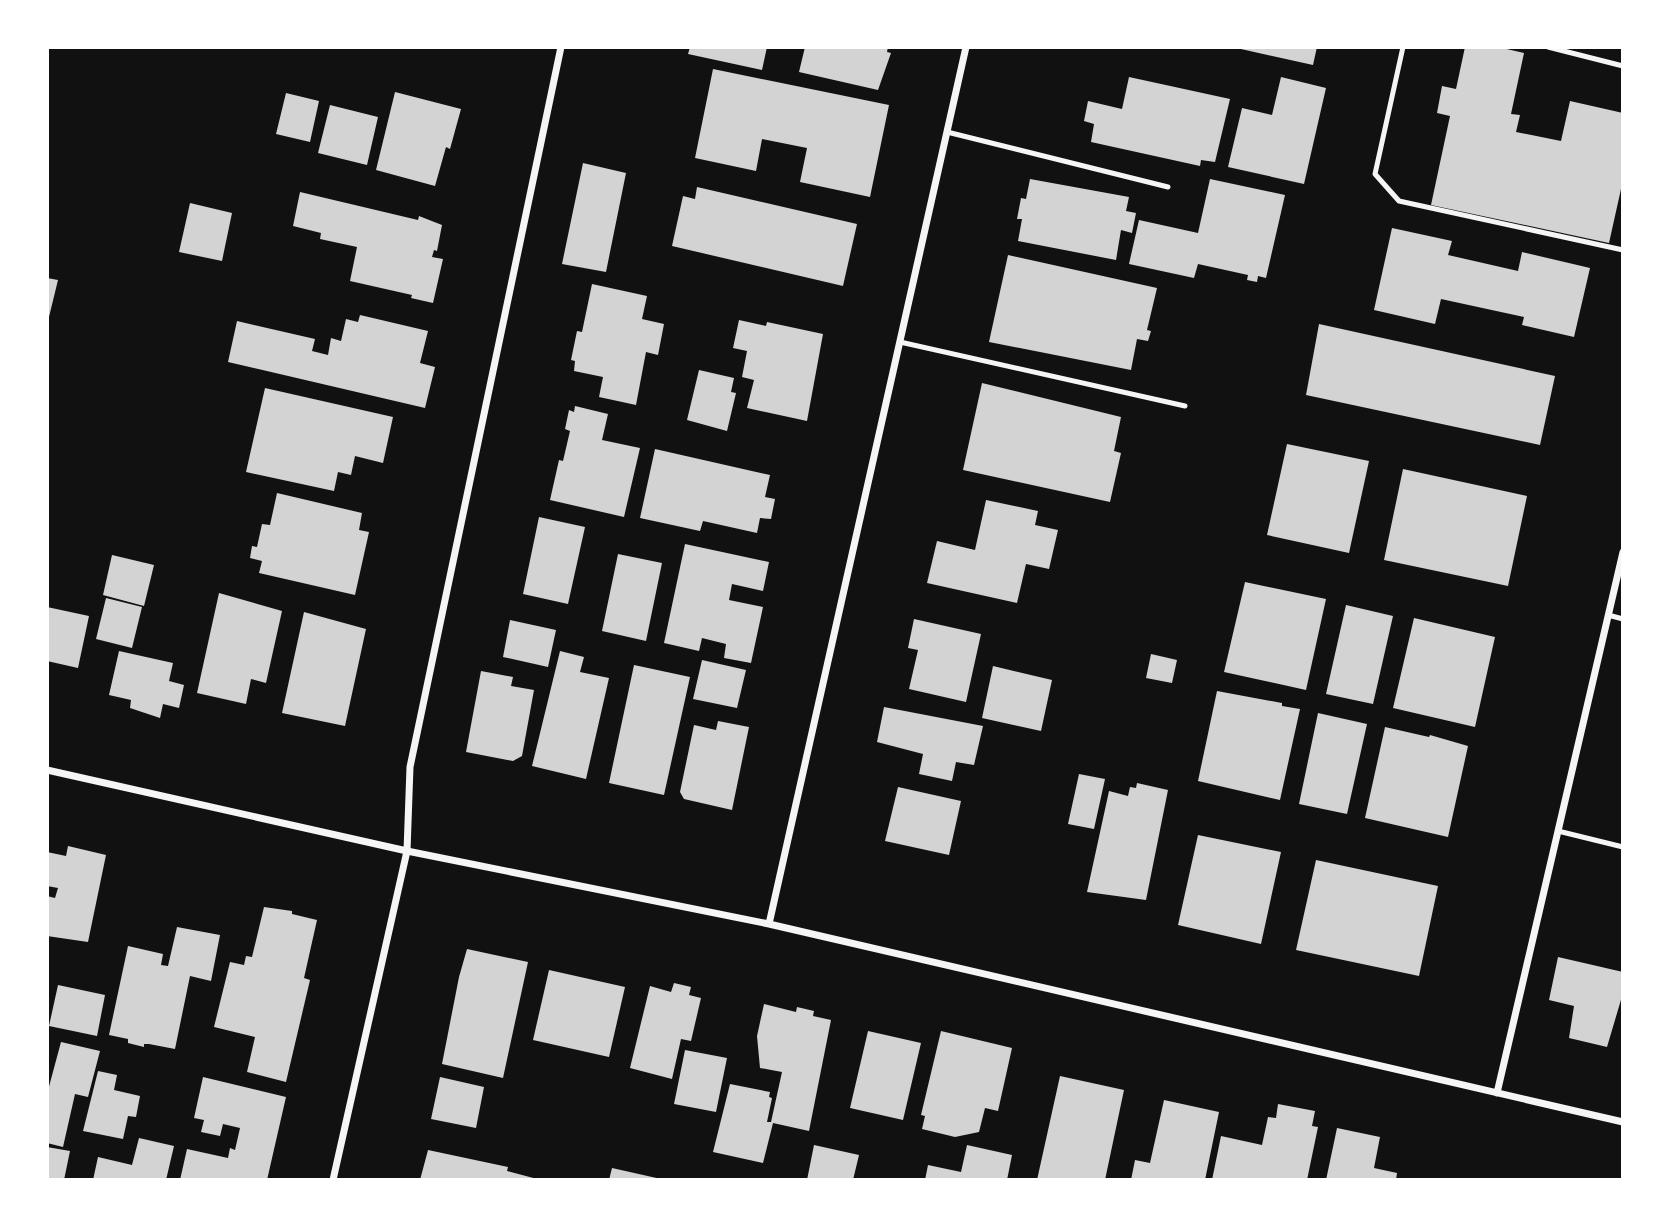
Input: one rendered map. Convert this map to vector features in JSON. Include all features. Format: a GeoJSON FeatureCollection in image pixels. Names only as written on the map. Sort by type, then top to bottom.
{"type":"FeatureCollection","features":[{"type":"Feature","properties":{"kind":"street"},"geometry":{"type":"LineString","coordinates":[[333,1180],[407,850],[410,767],[561,47]]}},
{"type":"Feature","properties":{"kind":"street"},"geometry":{"type":"LineString","coordinates":[[769,924],[967,47]]}},
{"type":"Feature","properties":{"kind":"street"},"geometry":{"type":"LineString","coordinates":[[1497,1093],[1623,552]]}},
{"type":"Feature","properties":{"kind":"street"},"geometry":{"type":"LineString","coordinates":[[47,770],[407,850],[769,924],[1623,1122]]}},
{"type":"Feature","properties":{"kind":"lane"},"geometry":{"type":"LineString","coordinates":[[1403,47],[1375,174],[1399,201],[1623,250]]}},
{"type":"Feature","properties":{"kind":"lane"},"geometry":{"type":"LineString","coordinates":[[1548,47],[1623,66]]}},
{"type":"Feature","properties":{"kind":"lane"},"geometry":{"type":"LineString","coordinates":[[947,132],[1168,187]]}},
{"type":"Feature","properties":{"kind":"lane"},"geometry":{"type":"LineString","coordinates":[[900,342],[1185,406]]}},
{"type":"Feature","properties":{"kind":"lane"},"geometry":{"type":"LineString","coordinates":[[1608,615],[1623,619]]}},
{"type":"Feature","properties":{"kind":"lane"},"geometry":{"type":"LineString","coordinates":[[1558,831],[1623,848]]}},
{"type":"Feature","properties":{"kind":"building"},"geometry":{"type":"Polygon","coordinates":[[[690,47],[767,47],[762,70],[688,54],[690,47]]]}},
{"type":"Feature","properties":{"kind":"building"},"geometry":{"type":"Polygon","coordinates":[[[805,47],[888,47],[887,52],[891,53],[878,90],[799,72],[805,47]]]}},
{"type":"Feature","properties":{"kind":"building"},"geometry":{"type":"Polygon","coordinates":[[[1232,47],[1317,47],[1313,65],[1232,47]]]}},
{"type":"Feature","properties":{"kind":"building"},"geometry":{"type":"Polygon","coordinates":[[[1465,47],[1498,47],[1524,53],[1511,114],[1520,115],[1516,132],[1561,141],[1570,101],[1623,113],[1623,180],[1609,243],[1431,205],[1450,116],[1437,113],[1442,86],[1456,89],[1465,47]]]}},
{"type":"Feature","properties":{"kind":"building"},"geometry":{"type":"Polygon","coordinates":[[[713,69],[889,105],[870,197],[800,182],[807,148],[762,139],[756,171],[695,158],[713,69]]]}},
{"type":"Feature","properties":{"kind":"building"},"geometry":{"type":"Polygon","coordinates":[[[1129,77],[1230,99],[1215,162],[1201,160],[1200,166],[1091,142],[1094,124],[1084,121],[1088,101],[1122,109],[1129,77]]]}},
{"type":"Feature","properties":{"kind":"building"},"geometry":{"type":"Polygon","coordinates":[[[1281,77],[1326,88],[1304,184],[1228,167],[1242,108],[1272,115],[1281,77]]]}},
{"type":"Feature","properties":{"kind":"building"},"geometry":{"type":"Polygon","coordinates":[[[395,92],[461,109],[450,149],[446,147],[435,186],[376,170],[395,92]]]}},
{"type":"Feature","properties":{"kind":"building"},"geometry":{"type":"Polygon","coordinates":[[[286,93],[319,101],[310,142],[276,134],[286,93]]]}},
{"type":"Feature","properties":{"kind":"building"},"geometry":{"type":"Polygon","coordinates":[[[330,105],[378,117],[367,165],[318,153],[330,105]]]}},
{"type":"Feature","properties":{"kind":"building"},"geometry":{"type":"Polygon","coordinates":[[[583,163],[626,173],[606,272],[562,264],[583,163]]]}},
{"type":"Feature","properties":{"kind":"building"},"geometry":{"type":"Polygon","coordinates":[[[1030,179],[1129,197],[1126,211],[1136,213],[1132,233],[1121,230],[1116,260],[1018,241],[1022,219],[1017,219],[1021,198],[1026,199],[1030,179]]]}},
{"type":"Feature","properties":{"kind":"building"},"geometry":{"type":"Polygon","coordinates":[[[1210,179],[1285,195],[1266,278],[1258,276],[1257,282],[1247,280],[1248,275],[1198,264],[1194,278],[1129,264],[1139,220],[1198,233],[1210,179]]]}},
{"type":"Feature","properties":{"kind":"building"},"geometry":{"type":"Polygon","coordinates":[[[697,187],[857,224],[843,286],[672,246],[683,196],[695,199],[697,187]]]}},
{"type":"Feature","properties":{"kind":"building"},"geometry":{"type":"Polygon","coordinates":[[[300,192],[418,220],[419,216],[442,225],[437,251],[434,250],[432,257],[443,259],[433,303],[411,298],[412,295],[350,281],[357,247],[320,239],[321,233],[293,226],[300,192]]]}},
{"type":"Feature","properties":{"kind":"building"},"geometry":{"type":"Polygon","coordinates":[[[190,203],[232,213],[222,261],[179,252],[190,203]]]}},
{"type":"Feature","properties":{"kind":"building"},"geometry":{"type":"Polygon","coordinates":[[[1392,228],[1452,241],[1448,255],[1518,271],[1522,252],[1590,268],[1574,337],[1522,325],[1524,317],[1441,299],[1435,324],[1374,310],[1392,228]]]}},
{"type":"Feature","properties":{"kind":"building"},"geometry":{"type":"Polygon","coordinates":[[[1008,255],[1157,288],[1147,330],[1151,331],[1148,341],[1137,339],[1131,370],[989,342],[1008,255]]]}},
{"type":"Feature","properties":{"kind":"building"},"geometry":{"type":"Polygon","coordinates":[[[47,278],[58,280],[48,321],[47,321],[47,278]]]}},
{"type":"Feature","properties":{"kind":"building"},"geometry":{"type":"Polygon","coordinates":[[[592,284],[647,296],[642,319],[664,324],[658,355],[646,352],[636,405],[599,397],[603,377],[574,371],[575,361],[571,360],[577,331],[582,332],[592,284]]]}},
{"type":"Feature","properties":{"kind":"building"},"geometry":{"type":"Polygon","coordinates":[[[360,315],[428,331],[420,363],[435,367],[425,408],[228,362],[237,321],[315,339],[312,351],[328,355],[331,338],[341,341],[346,319],[358,322],[360,315]]]}},
{"type":"Feature","properties":{"kind":"building"},"geometry":{"type":"Polygon","coordinates":[[[739,320],[766,326],[767,322],[823,334],[807,421],[747,408],[754,380],[742,377],[747,351],[733,348],[739,320]]]}},
{"type":"Feature","properties":{"kind":"building"},"geometry":{"type":"Polygon","coordinates":[[[1319,324],[1555,376],[1540,445],[1306,395],[1319,324]]]}},
{"type":"Feature","properties":{"kind":"building"},"geometry":{"type":"Polygon","coordinates":[[[699,370],[734,378],[731,392],[736,393],[727,431],[687,420],[699,370]]]}},
{"type":"Feature","properties":{"kind":"building"},"geometry":{"type":"Polygon","coordinates":[[[982,383],[1121,417],[1114,451],[1121,453],[1110,502],[963,470],[982,383]]]}},
{"type":"Feature","properties":{"kind":"building"},"geometry":{"type":"Polygon","coordinates":[[[265,388],[393,417],[383,463],[355,456],[351,475],[338,472],[334,491],[246,472],[265,388]]]}},
{"type":"Feature","properties":{"kind":"building"},"geometry":{"type":"Polygon","coordinates":[[[575,406],[608,414],[602,440],[640,448],[624,517],[550,500],[559,460],[563,461],[570,431],[565,429],[569,410],[574,412],[575,406]]]}},
{"type":"Feature","properties":{"kind":"building"},"geometry":{"type":"Polygon","coordinates":[[[1287,444],[1369,461],[1349,553],[1267,535],[1287,444]]]}},
{"type":"Feature","properties":{"kind":"building"},"geometry":{"type":"Polygon","coordinates":[[[655,449],[770,475],[765,497],[775,499],[771,519],[760,518],[757,533],[703,521],[700,531],[640,518],[655,449]]]}},
{"type":"Feature","properties":{"kind":"building"},"geometry":{"type":"Polygon","coordinates":[[[1403,469],[1527,496],[1508,586],[1384,560],[1403,469]]]}},
{"type":"Feature","properties":{"kind":"building"},"geometry":{"type":"Polygon","coordinates":[[[277,493],[362,513],[359,530],[369,532],[355,595],[259,573],[262,561],[250,558],[252,546],[257,547],[262,524],[270,525],[277,493]]]}},
{"type":"Feature","properties":{"kind":"building"},"geometry":{"type":"Polygon","coordinates":[[[986,500],[1038,511],[1035,525],[1058,530],[1049,569],[1026,564],[1017,603],[927,583],[937,541],[975,550],[986,500]]]}},
{"type":"Feature","properties":{"kind":"building"},"geometry":{"type":"Polygon","coordinates":[[[539,517],[585,527],[568,604],[523,594],[539,517]]]}},
{"type":"Feature","properties":{"kind":"building"},"geometry":{"type":"Polygon","coordinates":[[[685,544],[769,562],[763,591],[732,584],[729,600],[763,607],[751,663],[724,658],[726,644],[702,638],[699,651],[664,643],[685,544]]]}},
{"type":"Feature","properties":{"kind":"building"},"geometry":{"type":"Polygon","coordinates":[[[618,554],[662,563],[646,641],[602,631],[618,554]]]}},
{"type":"Feature","properties":{"kind":"building"},"geometry":{"type":"Polygon","coordinates":[[[112,555],[154,565],[144,606],[103,595],[112,555]]]}},
{"type":"Feature","properties":{"kind":"building"},"geometry":{"type":"Polygon","coordinates":[[[1245,582],[1326,599],[1306,690],[1224,672],[1245,582]]]}},
{"type":"Feature","properties":{"kind":"building"},"geometry":{"type":"Polygon","coordinates":[[[219,593],[282,611],[266,683],[251,679],[246,704],[197,693],[219,593]]]}},
{"type":"Feature","properties":{"kind":"building"},"geometry":{"type":"Polygon","coordinates":[[[106,598],[142,607],[132,648],[96,639],[106,598]]]}},
{"type":"Feature","properties":{"kind":"building"},"geometry":{"type":"Polygon","coordinates":[[[1346,605],[1393,616],[1373,704],[1326,694],[1346,605]]]}},
{"type":"Feature","properties":{"kind":"building"},"geometry":{"type":"Polygon","coordinates":[[[47,607],[89,616],[78,668],[47,661],[47,607]]]}},
{"type":"Feature","properties":{"kind":"building"},"geometry":{"type":"Polygon","coordinates":[[[304,612],[366,629],[345,726],[282,713],[304,612]]]}},
{"type":"Feature","properties":{"kind":"building"},"geometry":{"type":"Polygon","coordinates":[[[1414,618],[1495,637],[1475,727],[1393,708],[1414,618]]]}},
{"type":"Feature","properties":{"kind":"building"},"geometry":{"type":"Polygon","coordinates":[[[914,619],[981,634],[966,702],[909,689],[918,650],[908,648],[914,619]]]}},
{"type":"Feature","properties":{"kind":"building"},"geometry":{"type":"Polygon","coordinates":[[[510,620],[556,630],[548,667],[503,657],[510,620]]]}},
{"type":"Feature","properties":{"kind":"building"},"geometry":{"type":"Polygon","coordinates":[[[119,651],[173,663],[169,681],[184,685],[179,708],[163,704],[160,718],[130,708],[131,700],[109,695],[119,651]]]}},
{"type":"Feature","properties":{"kind":"building"},"geometry":{"type":"Polygon","coordinates":[[[560,651],[584,657],[580,672],[609,678],[586,779],[532,766],[560,651]]]}},
{"type":"Feature","properties":{"kind":"building"},"geometry":{"type":"Polygon","coordinates":[[[1151,654],[1177,660],[1172,683],[1146,678],[1151,654]]]}},
{"type":"Feature","properties":{"kind":"building"},"geometry":{"type":"Polygon","coordinates":[[[702,660],[746,670],[737,708],[693,699],[702,660]]]}},
{"type":"Feature","properties":{"kind":"building"},"geometry":{"type":"Polygon","coordinates":[[[634,665],[690,677],[664,795],[609,783],[634,665]]]}},
{"type":"Feature","properties":{"kind":"building"},"geometry":{"type":"Polygon","coordinates":[[[993,666],[1052,680],[1041,731],[982,718],[993,666]]]}},
{"type":"Feature","properties":{"kind":"building"},"geometry":{"type":"Polygon","coordinates":[[[481,671],[513,677],[511,686],[534,690],[522,756],[513,761],[466,752],[481,671]]]}},
{"type":"Feature","properties":{"kind":"building"},"geometry":{"type":"Polygon","coordinates":[[[1217,691],[1300,709],[1280,800],[1198,781],[1217,691]]]}},
{"type":"Feature","properties":{"kind":"building"},"geometry":{"type":"Polygon","coordinates":[[[884,707],[983,726],[974,765],[956,762],[952,781],[919,774],[923,754],[877,742],[884,707]]]}},
{"type":"Feature","properties":{"kind":"building"},"geometry":{"type":"Polygon","coordinates":[[[1318,713],[1367,724],[1347,814],[1299,804],[1318,713]]]}},
{"type":"Feature","properties":{"kind":"building"},"geometry":{"type":"Polygon","coordinates":[[[718,721],[749,727],[732,810],[684,799],[680,792],[694,725],[716,730],[718,721]]]}},
{"type":"Feature","properties":{"kind":"building"},"geometry":{"type":"Polygon","coordinates":[[[1385,727],[1429,737],[1430,735],[1468,746],[1448,837],[1365,818],[1385,727]]]}},
{"type":"Feature","properties":{"kind":"building"},"geometry":{"type":"Polygon","coordinates":[[[1079,774],[1105,779],[1094,829],[1068,824],[1079,774]]]}},
{"type":"Feature","properties":{"kind":"building"},"geometry":{"type":"Polygon","coordinates":[[[1137,783],[1168,790],[1146,900],[1087,892],[1109,791],[1128,796],[1130,787],[1136,788],[1137,783]]]}},
{"type":"Feature","properties":{"kind":"building"},"geometry":{"type":"Polygon","coordinates":[[[898,787],[961,801],[949,855],[885,841],[898,787]]]}},
{"type":"Feature","properties":{"kind":"building"},"geometry":{"type":"Polygon","coordinates":[[[1198,835],[1281,852],[1261,944],[1178,925],[1198,835]]]}},
{"type":"Feature","properties":{"kind":"building"},"geometry":{"type":"Polygon","coordinates":[[[68,846],[106,855],[88,942],[47,936],[47,896],[55,898],[58,888],[47,886],[47,852],[66,856],[68,846]]]}},
{"type":"Feature","properties":{"kind":"building"},"geometry":{"type":"Polygon","coordinates":[[[1316,860],[1438,886],[1419,976],[1296,950],[1316,860]]]}},
{"type":"Feature","properties":{"kind":"building"},"geometry":{"type":"Polygon","coordinates":[[[264,907],[292,911],[292,914],[317,920],[304,978],[310,980],[286,1082],[247,1072],[255,1037],[214,1027],[230,962],[244,965],[246,956],[252,957],[264,907]]]}},
{"type":"Feature","properties":{"kind":"building"},"geometry":{"type":"Polygon","coordinates":[[[177,927],[220,935],[211,981],[190,976],[175,1049],[149,1044],[144,1044],[144,1047],[128,1043],[128,1039],[109,1035],[128,946],[163,954],[161,965],[168,966],[177,927]]]}},
{"type":"Feature","properties":{"kind":"building"},"geometry":{"type":"Polygon","coordinates":[[[467,949],[528,962],[503,1078],[442,1064],[467,949]]]}},
{"type":"Feature","properties":{"kind":"building"},"geometry":{"type":"Polygon","coordinates":[[[1558,957],[1623,972],[1623,993],[1607,1047],[1569,1038],[1574,1006],[1549,1000],[1558,957]]]}},
{"type":"Feature","properties":{"kind":"building"},"geometry":{"type":"Polygon","coordinates":[[[549,970],[625,987],[609,1057],[533,1040],[549,970]]]}},
{"type":"Feature","properties":{"kind":"building"},"geometry":{"type":"Polygon","coordinates":[[[674,983],[691,987],[689,995],[701,998],[691,1041],[681,1039],[672,1079],[630,1068],[650,986],[671,992],[674,983]]]}},
{"type":"Feature","properties":{"kind":"building"},"geometry":{"type":"Polygon","coordinates":[[[58,985],[105,995],[97,1036],[49,1026],[58,985]]]}},
{"type":"Feature","properties":{"kind":"building"},"geometry":{"type":"Polygon","coordinates":[[[764,1004],[796,1012],[797,1007],[814,1011],[813,1016],[831,1020],[809,1131],[773,1123],[763,1163],[713,1152],[730,1084],[770,1092],[769,1097],[772,1098],[767,1122],[771,1122],[782,1072],[760,1068],[757,1036],[764,1004]]]}},
{"type":"Feature","properties":{"kind":"building"},"geometry":{"type":"Polygon","coordinates":[[[868,1031],[921,1043],[903,1120],[850,1108],[868,1031]]]}},
{"type":"Feature","properties":{"kind":"building"},"geometry":{"type":"Polygon","coordinates":[[[941,1031],[1012,1048],[998,1111],[985,1108],[979,1132],[955,1137],[922,1129],[925,1116],[921,1115],[941,1031]]]}},
{"type":"Feature","properties":{"kind":"building"},"geometry":{"type":"Polygon","coordinates":[[[61,1042],[100,1051],[88,1097],[75,1094],[63,1147],[47,1143],[47,1094],[61,1042]]]}},
{"type":"Feature","properties":{"kind":"building"},"geometry":{"type":"Polygon","coordinates":[[[685,1050],[727,1058],[716,1112],[674,1104],[685,1050]]]}},
{"type":"Feature","properties":{"kind":"building"},"geometry":{"type":"Polygon","coordinates":[[[98,1071],[117,1075],[114,1090],[140,1096],[136,1117],[128,1116],[123,1139],[83,1131],[98,1071]]]}},
{"type":"Feature","properties":{"kind":"building"},"geometry":{"type":"Polygon","coordinates":[[[1060,1076],[1124,1090],[1105,1180],[1037,1180],[1060,1076]]]}},
{"type":"Feature","properties":{"kind":"building"},"geometry":{"type":"Polygon","coordinates":[[[203,1077],[286,1097],[267,1180],[180,1180],[187,1149],[228,1158],[230,1148],[235,1150],[240,1128],[223,1124],[220,1136],[201,1132],[204,1120],[194,1118],[203,1077]]]}},
{"type":"Feature","properties":{"kind":"building"},"geometry":{"type":"Polygon","coordinates":[[[440,1077],[484,1087],[476,1128],[431,1119],[440,1077]]]}},
{"type":"Feature","properties":{"kind":"building"},"geometry":{"type":"Polygon","coordinates":[[[1164,1100],[1219,1112],[1205,1180],[1131,1180],[1135,1160],[1150,1163],[1164,1100]]]}},
{"type":"Feature","properties":{"kind":"building"},"geometry":{"type":"Polygon","coordinates":[[[1278,1104],[1315,1111],[1312,1126],[1318,1127],[1307,1180],[1212,1180],[1221,1136],[1262,1145],[1268,1117],[1276,1118],[1278,1104]]]}},
{"type":"Feature","properties":{"kind":"building"},"geometry":{"type":"Polygon","coordinates":[[[1337,1128],[1380,1137],[1374,1168],[1397,1173],[1396,1180],[1326,1180],[1337,1128]]]}},
{"type":"Feature","properties":{"kind":"building"},"geometry":{"type":"Polygon","coordinates":[[[139,1138],[174,1146],[166,1180],[93,1180],[98,1157],[132,1165],[139,1138]]]}},
{"type":"Feature","properties":{"kind":"building"},"geometry":{"type":"Polygon","coordinates":[[[814,1145],[859,1155],[853,1180],[807,1180],[814,1145]]]}},
{"type":"Feature","properties":{"kind":"building"},"geometry":{"type":"Polygon","coordinates":[[[967,1145],[1012,1155],[1007,1180],[925,1180],[928,1165],[961,1172],[967,1145]]]}},
{"type":"Feature","properties":{"kind":"building"},"geometry":{"type":"Polygon","coordinates":[[[47,1147],[70,1151],[64,1180],[47,1180],[47,1147]]]}},
{"type":"Feature","properties":{"kind":"building"},"geometry":{"type":"Polygon","coordinates":[[[428,1150],[508,1167],[507,1171],[541,1180],[420,1180],[428,1150]]]}},
{"type":"Feature","properties":{"kind":"building"},"geometry":{"type":"Polygon","coordinates":[[[612,1168],[661,1179],[661,1180],[609,1180],[612,1168]]]}}]}
